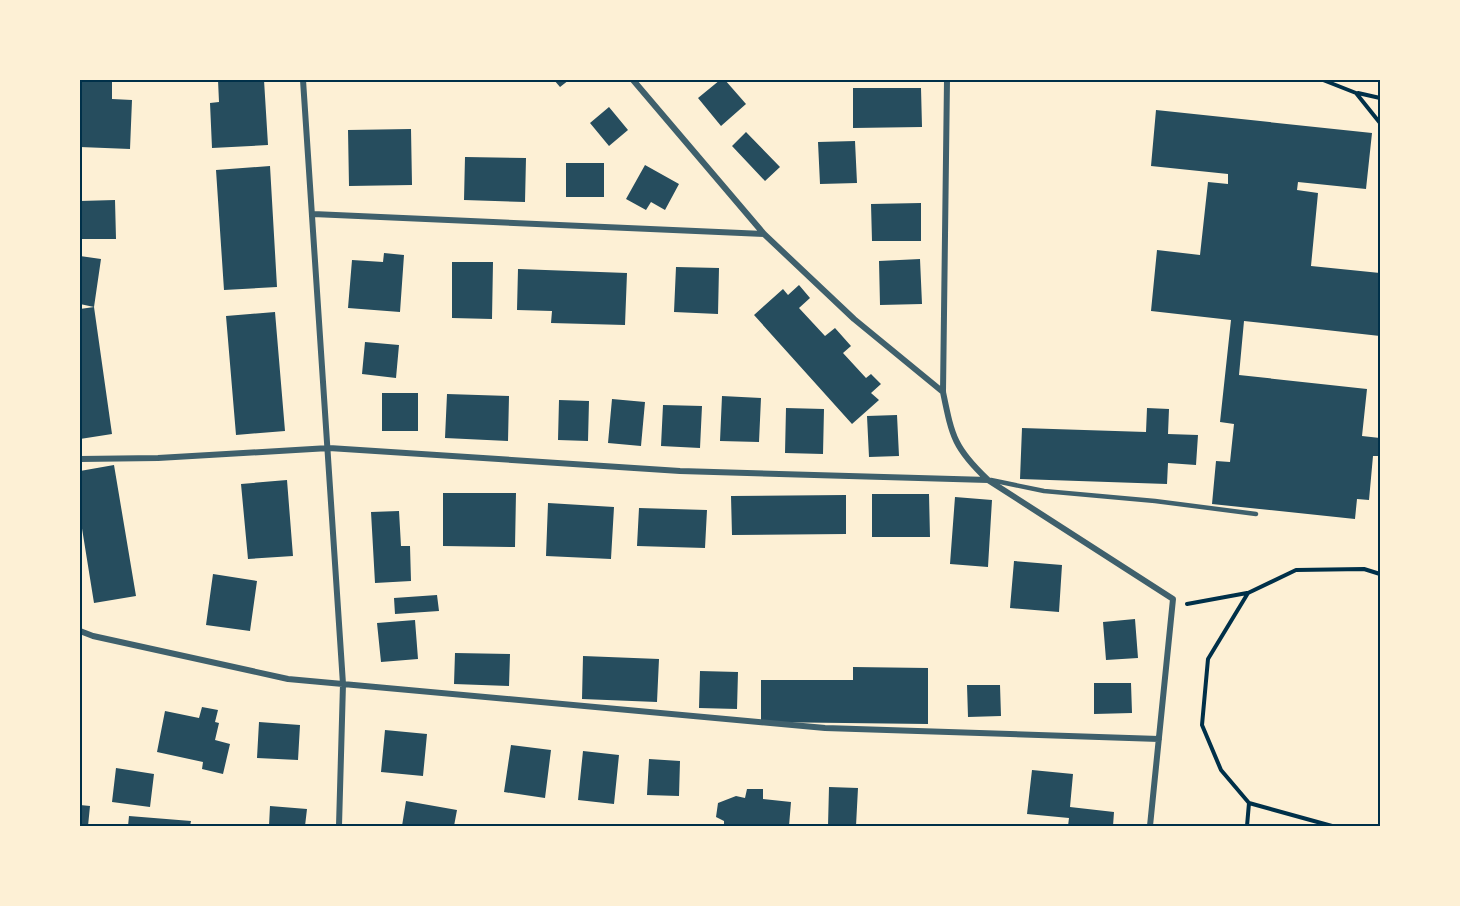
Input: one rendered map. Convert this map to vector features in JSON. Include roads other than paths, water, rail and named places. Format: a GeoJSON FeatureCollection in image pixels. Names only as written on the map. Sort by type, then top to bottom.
{"type":"FeatureCollection","features":[{"type":"Feature","properties":{"kind":"street"},"geometry":{"type":"LineString","coordinates":[[303,80],[343,684],[339,826]]}},
{"type":"Feature","properties":{"kind":"street"},"geometry":{"type":"LineString","coordinates":[[633,80],[764,234],[854,319],[943,392]]}},
{"type":"Feature","properties":{"kind":"street"},"geometry":{"type":"LineString","coordinates":[[947,80],[943,392],[950,428],[964,457],[988,480],[1173,599],[1150,826]]}},
{"type":"Feature","properties":{"kind":"street"},"geometry":{"type":"LineString","coordinates":[[313,214],[764,234]]}},
{"type":"Feature","properties":{"kind":"street"},"geometry":{"type":"LineString","coordinates":[[80,459],[158,458],[329,448],[680,471],[988,480]]}},
{"type":"Feature","properties":{"kind":"street"},"geometry":{"type":"LineString","coordinates":[[80,631],[93,636],[288,679],[825,728],[1159,739]]}},
{"type":"Feature","properties":{"kind":"lane"},"geometry":{"type":"LineString","coordinates":[[988,480],[1044,491],[1155,501],[1256,514]]}}]}
